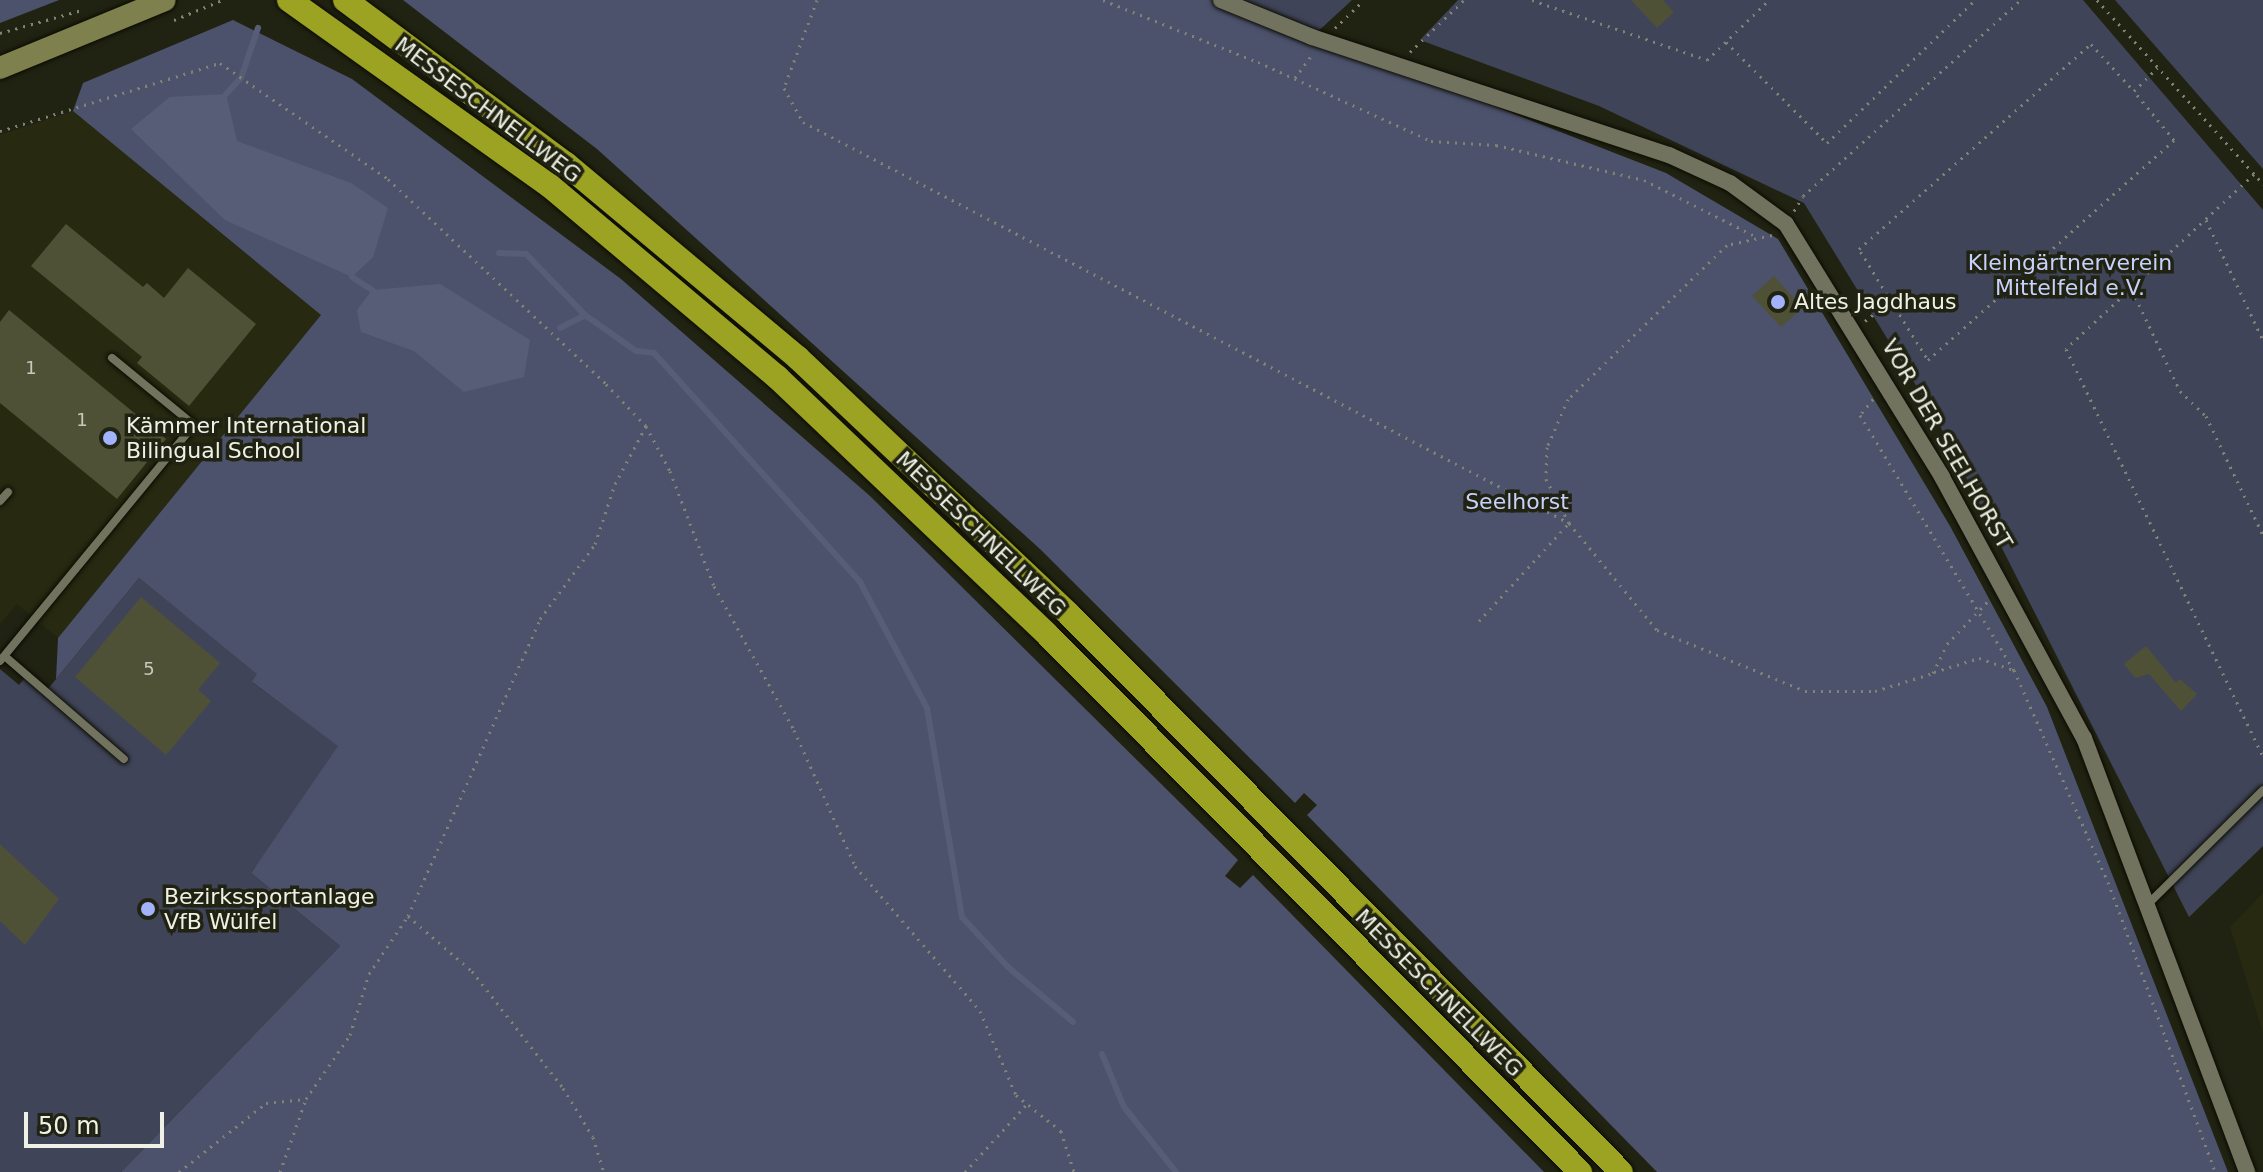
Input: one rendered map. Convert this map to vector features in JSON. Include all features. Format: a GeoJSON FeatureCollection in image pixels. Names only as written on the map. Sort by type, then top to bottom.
{"type":"FeatureCollection","features":[{"type":"Feature","properties":{"kind":"highway","name":"MESSESCHNELLWEG"},"geometry":{"type":"LineString","coordinates":[[289,0],[550,186],[777,377],[1046,633],[1580,1172]]}},
{"type":"Feature","properties":{"kind":"highway","name":"MESSESCHNELLWEG"},"geometry":{"type":"LineString","coordinates":[[345,0],[566,164],[798,358],[1068,613],[1621,1172]]}},
{"type":"Feature","properties":{"kind":"main road"},"geometry":{"type":"LineString","coordinates":[[0,68],[165,0]]}},
{"type":"Feature","properties":{"kind":"street","name":"VOR DER SEELHORST"},"geometry":{"type":"LineString","coordinates":[[1221,0],[1396,66],[1669,155],[1730,183],[1786,224],[1854,329],[2005,588],[2084,738],[2150,902],[2247,1172]]}},
{"type":"Feature","properties":{"kind":"lane"},"geometry":{"type":"LineString","coordinates":[[112,358],[194,425],[4,660],[124,759]]}},
{"type":"Feature","properties":{"kind":"lane"},"geometry":{"type":"LineString","coordinates":[[0,501],[8,492]]}},
{"type":"Feature","properties":{"kind":"lane"},"geometry":{"type":"LineString","coordinates":[[2150,902],[2263,790]]}},
{"type":"Feature","properties":{"kind":"path"},"geometry":{"type":"LineString","coordinates":[[817,0],[784,88],[803,122],[1569,523]]}},
{"type":"Feature","properties":{"kind":"path"},"geometry":{"type":"LineString","coordinates":[[1103,0],[1294,78],[1431,141],[1496,145],[1644,180],[1755,236]]}},
{"type":"Feature","properties":{"kind":"path"},"geometry":{"type":"LineString","coordinates":[[1294,78],[1322,40],[1364,0]]}},
{"type":"Feature","properties":{"kind":"path"},"geometry":{"type":"LineString","coordinates":[[1396,66],[1464,0]]}},
{"type":"Feature","properties":{"kind":"path"},"geometry":{"type":"LineString","coordinates":[[1532,0],[1707,60],[1769,0]]}},
{"type":"Feature","properties":{"kind":"path"},"geometry":{"type":"LineString","coordinates":[[1726,42],[1827,143],[1975,0]]}},
{"type":"Feature","properties":{"kind":"path"},"geometry":{"type":"LineString","coordinates":[[2014,670],[1979,658],[1875,691],[1805,691],[1657,630],[1569,523],[1546,479],[1547,447],[1568,399],[1727,245],[1755,236],[1781,234],[1803,196],[2021,0]]}},
{"type":"Feature","properties":{"kind":"path"},"geometry":{"type":"LineString","coordinates":[[2097,0],[2263,184]]}},
{"type":"Feature","properties":{"kind":"path"},"geometry":{"type":"LineString","coordinates":[[0,33],[94,5]]}},
{"type":"Feature","properties":{"kind":"path"},"geometry":{"type":"LineString","coordinates":[[2091,44],[2134,91],[2174,140],[1928,360],[1859,249],[2091,44]]}},
{"type":"Feature","properties":{"kind":"path"},"geometry":{"type":"LineString","coordinates":[[0,131],[196,66],[220,63],[388,179],[646,426],[670,471],[714,586],[794,730],[855,866],[980,1011],[1026,1105],[1061,1131],[1074,1172]]}},
{"type":"Feature","properties":{"kind":"path"},"geometry":{"type":"LineString","coordinates":[[2134,91],[2157,68]]}},
{"type":"Feature","properties":{"kind":"path"},"geometry":{"type":"LineString","coordinates":[[2254,174],[2066,349],[2263,756]]}},
{"type":"Feature","properties":{"kind":"path"},"geometry":{"type":"LineString","coordinates":[[2205,219],[2263,340]]}},
{"type":"Feature","properties":{"kind":"path"},"geometry":{"type":"LineString","coordinates":[[2131,289],[2180,391],[2206,416],[2263,535]]}},
{"type":"Feature","properties":{"kind":"path"},"geometry":{"type":"LineString","coordinates":[[1854,329],[1891,301]]}},
{"type":"Feature","properties":{"kind":"path"},"geometry":{"type":"LineString","coordinates":[[1886,384],[1860,415],[2014,670],[2108,882],[2215,1172]]}},
{"type":"Feature","properties":{"kind":"path"},"geometry":{"type":"LineString","coordinates":[[280,1172],[306,1099],[350,1035],[369,974],[408,916],[540,619],[595,544],[615,484],[646,426]]}},
{"type":"Feature","properties":{"kind":"path"},"geometry":{"type":"LineString","coordinates":[[1479,621],[1569,523]]}},
{"type":"Feature","properties":{"kind":"path"},"geometry":{"type":"LineString","coordinates":[[1933,673],[1976,609],[2005,588]]}},
{"type":"Feature","properties":{"kind":"path"},"geometry":{"type":"LineString","coordinates":[[408,916],[472,971],[563,1088],[593,1137],[604,1172]]}},
{"type":"Feature","properties":{"kind":"path"},"geometry":{"type":"LineString","coordinates":[[179,1172],[266,1103],[306,1099]]}},
{"type":"Feature","properties":{"kind":"path"},"geometry":{"type":"LineString","coordinates":[[965,1172],[1026,1105]]}},
{"type":"Feature","properties":{"kind":"shaded area"},"geometry":{"type":"Polygon","coordinates":[[[226,94],[237,141],[351,183],[388,208],[373,257],[352,277],[225,220],[131,129],[170,97],[226,94]]]}},
{"type":"Feature","properties":{"kind":"shaded area","name":"Kämmer International Bilingual School"},"geometry":{"type":"Polygon","coordinates":[[[73,111],[321,315],[58,638],[17,604],[0,624],[0,135],[73,111]]]}},
{"type":"Feature","properties":{"kind":"shaded area"},"geometry":{"type":"Polygon","coordinates":[[[440,284],[530,340],[524,377],[464,392],[414,351],[361,332],[357,310],[372,290],[440,284]]]}},
{"type":"Feature","properties":{"kind":"shaded area"},"geometry":{"type":"Polygon","coordinates":[[[2263,893],[2263,1033],[2230,927],[2263,893]]]}},
{"type":"Feature","properties":{"kind":"green space"},"geometry":{"type":"Polygon","coordinates":[[[0,0],[59,0],[0,23],[0,0]]]}},
{"type":"Feature","properties":{"kind":"green space","name":"Seelhorst"},"geometry":{"type":"Polygon","coordinates":[[[403,0],[1221,0],[1666,173],[1778,239],[1950,526],[2047,707],[2228,1172],[1657,1172],[1307,815],[1317,805],[1304,793],[1295,803],[1040,549],[597,149],[403,0]]]}},
{"type":"Feature","properties":{"kind":"green space"},"geometry":{"type":"Polygon","coordinates":[[[1221,0],[1352,0],[1312,37],[1221,0]]]}},
{"type":"Feature","properties":{"kind":"green space","name":"Kleingärtnerverein Mittelfeld e.V."},"geometry":{"type":"Polygon","coordinates":[[[1458,0],[2083,0],[2263,210],[2263,846],[2189,917],[1936,418],[1804,203],[1599,106],[1420,40],[1458,0]]]}},
{"type":"Feature","properties":{"kind":"green space"},"geometry":{"type":"Polygon","coordinates":[[[2115,0],[2263,0],[2263,169],[2115,0]]]}},
{"type":"Feature","properties":{"kind":"green space"},"geometry":{"type":"Polygon","coordinates":[[[233,20],[352,79],[621,279],[870,496],[1238,860],[1225,876],[1240,888],[1253,875],[1544,1172],[121,1172],[340,946],[251,873],[338,746],[252,682],[257,674],[139,578],[56,679],[58,638],[321,315],[73,111],[83,83],[233,20]]]}},
{"type":"Feature","properties":{"kind":"green space","name":"Bezirkssportanlage VfB Wülfel"},"geometry":{"type":"Polygon","coordinates":[[[139,578],[258,674],[253,683],[339,746],[251,873],[340,946],[121,1172],[0,1172],[0,669],[19,685],[28,674],[47,690],[139,578]]]}},
{"type":"Feature","properties":{"kind":"building"},"geometry":{"type":"Polygon","coordinates":[[[1631,0],[1663,0],[1674,12],[1657,28],[1631,0]]]}},
{"type":"Feature","properties":{"kind":"building"},"geometry":{"type":"Polygon","coordinates":[[[66,224],[143,287],[147,283],[164,298],[188,268],[256,324],[189,406],[137,363],[142,357],[31,266],[66,224]]]}},
{"type":"Feature","properties":{"kind":"building","name":"Altes Jagdhaus"},"geometry":{"type":"Polygon","coordinates":[[[1774,276],[1803,308],[1781,327],[1752,296],[1774,276]]]}},
{"type":"Feature","properties":{"kind":"building"},"geometry":{"type":"Polygon","coordinates":[[[9,310],[166,439],[117,499],[0,403],[0,322],[9,310]]]}},
{"type":"Feature","properties":{"kind":"building"},"geometry":{"type":"Polygon","coordinates":[[[141,597],[220,663],[198,690],[211,701],[166,755],[75,677],[141,597]]]}},
{"type":"Feature","properties":{"kind":"building"},"geometry":{"type":"Polygon","coordinates":[[[2146,646],[2176,683],[2180,679],[2197,694],[2181,711],[2149,674],[2135,678],[2124,664],[2146,646]]]}},
{"type":"Feature","properties":{"kind":"building"},"geometry":{"type":"Polygon","coordinates":[[[0,844],[59,899],[25,945],[0,921],[0,844]]]}},
{"type":"Feature","properties":{"kind":"waterway"},"geometry":{"type":"LineString","coordinates":[[226,94],[241,78],[258,28]]}},
{"type":"Feature","properties":{"kind":"waterway"},"geometry":{"type":"LineString","coordinates":[[499,253],[526,254],[585,315]]}},
{"type":"Feature","properties":{"kind":"waterway"},"geometry":{"type":"LineString","coordinates":[[352,277],[372,290]]}},
{"type":"Feature","properties":{"kind":"waterway"},"geometry":{"type":"LineString","coordinates":[[560,328],[585,315],[636,351],[654,353],[860,582],[927,708],[962,917],[1008,967],[1073,1022]]}},
{"type":"Feature","properties":{"kind":"waterway"},"geometry":{"type":"LineString","coordinates":[[1102,1054],[1124,1107],[1176,1172]]}},
{"type":"Feature","properties":{"kind":"place","name":"Altes Jagdhaus"},"geometry":{"type":"Point","coordinates":[1778,302]}},
{"type":"Feature","properties":{"kind":"place","name":"Kämmer International Bilingual School"},"geometry":{"type":"Point","coordinates":[110,438]}},
{"type":"Feature","properties":{"kind":"place","name":"Bezirkssportanlage VfB Wülfel"},"geometry":{"type":"Point","coordinates":[148,909]}}]}
